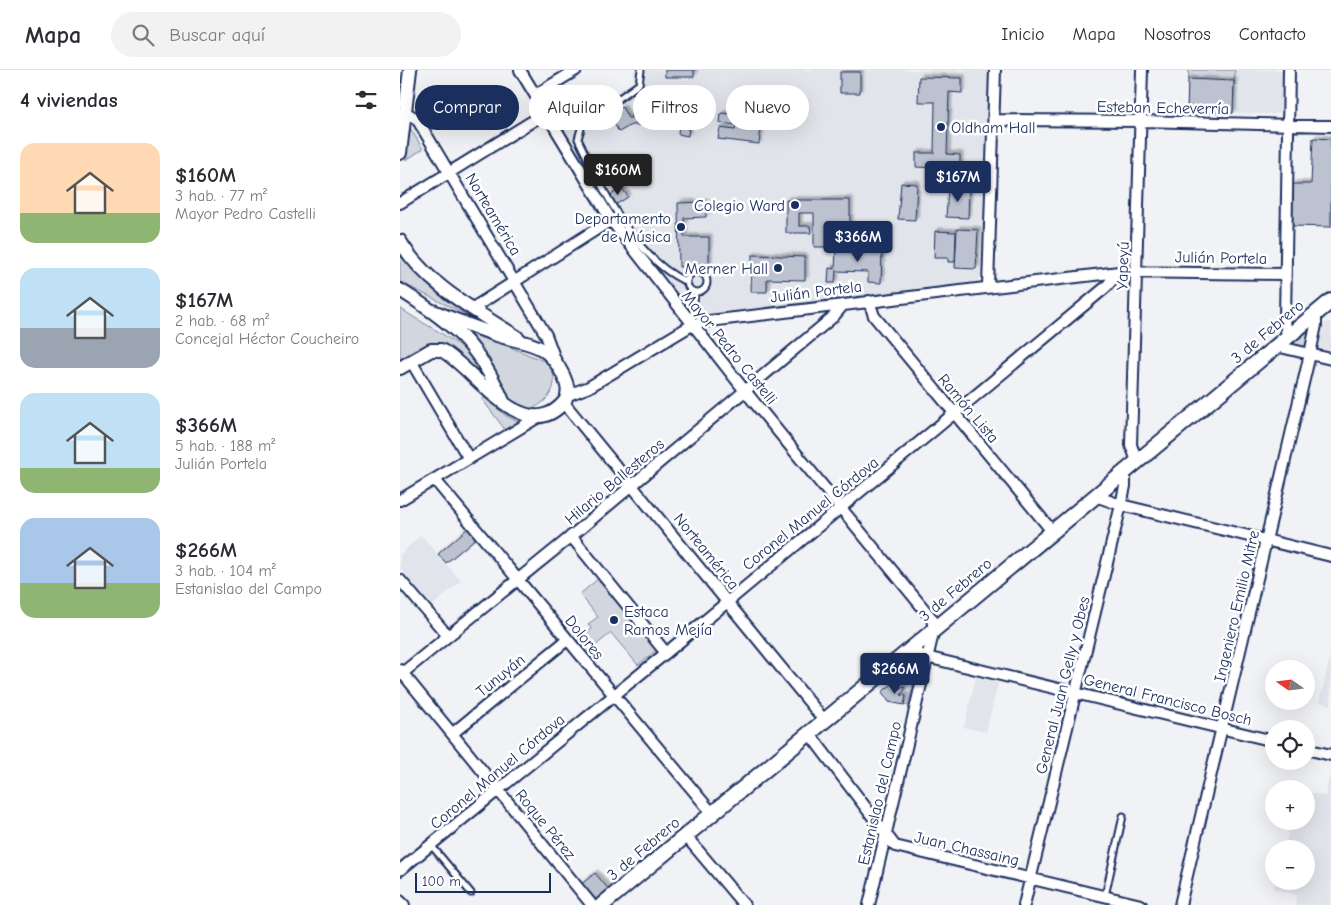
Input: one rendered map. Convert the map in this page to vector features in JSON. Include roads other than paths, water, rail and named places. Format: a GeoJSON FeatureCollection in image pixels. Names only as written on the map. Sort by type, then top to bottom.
{"type":"FeatureCollection","features":[{"type":"Feature","properties":{"kind":"main road","name":"3 de Febrero"},"geometry":{"type":"LineString","coordinates":[[602,905],[1331,301]]}},
{"type":"Feature","properties":{"kind":"street"},"geometry":{"type":"LineString","coordinates":[[400,152],[410,70]]}},
{"type":"Feature","properties":{"kind":"street","name":"Mayor Pedro Castelli"},"geometry":{"type":"LineString","coordinates":[[520,70],[529,85]]}},
{"type":"Feature","properties":{"kind":"street"},"geometry":{"type":"LineString","coordinates":[[551,85],[576,70]]}},
{"type":"Feature","properties":{"kind":"street"},"geometry":{"type":"LineString","coordinates":[[988,286],[995,70]]}},
{"type":"Feature","properties":{"kind":"street","name":"Yapeyú"},"geometry":{"type":"LineString","coordinates":[[1137,461],[1132,445],[1142,70]]}},
{"type":"Feature","properties":{"kind":"street"},"geometry":{"type":"LineString","coordinates":[[1287,336],[1285,320],[1289,70]]}},
{"type":"Feature","properties":{"kind":"street","name":"Norteamérica"},"geometry":{"type":"LineString","coordinates":[[405,112],[417,118],[546,335],[566,384],[566,399],[633,485],[824,720]]}},
{"type":"Feature","properties":{"kind":"street","name":"Esteban Echeverría"},"geometry":{"type":"LineString","coordinates":[[994,120],[1141,121],[1331,126]]}},
{"type":"Feature","properties":{"kind":"street"},"geometry":{"type":"LineString","coordinates":[[400,203],[529,123]]}},
{"type":"Feature","properties":{"kind":"street","name":"Mayor Pedro Castelli"},"geometry":{"type":"LineString","coordinates":[[554,130],[611,220],[745,391],[932,619],[934,629]]}},
{"type":"Feature","properties":{"kind":"street"},"geometry":{"type":"LineString","coordinates":[[474,308],[611,220]]}},
{"type":"Feature","properties":{"kind":"street"},"geometry":{"type":"LineString","coordinates":[[400,241],[420,268],[474,308],[540,348],[557,363]]}},
{"type":"Feature","properties":{"kind":"street","name":"Julián Portela"},"geometry":{"type":"LineString","coordinates":[[400,500],[550,412],[566,399],[692,325],[869,300],[1119,272],[1286,274]]}},
{"type":"Feature","properties":{"kind":"street","name":"Coronel Manuel Córdova"},"geometry":{"type":"LineString","coordinates":[[400,870],[955,414],[1106,287],[1119,272]]}},
{"type":"Feature","properties":{"kind":"street"},"geometry":{"type":"LineString","coordinates":[[400,290],[433,311],[478,353],[494,379],[505,405]]}},
{"type":"Feature","properties":{"kind":"street","name":"Ramón Lista"},"geometry":{"type":"LineString","coordinates":[[869,300],[874,316],[1052,532]]}},
{"type":"Feature","properties":{"kind":"street","name":"Hilario Ballesteros"},"geometry":{"type":"LineString","coordinates":[[401,673],[633,485],[833,317],[843,305]]}},
{"type":"Feature","properties":{"kind":"street"},"geometry":{"type":"LineString","coordinates":[[433,311],[495,335],[524,340]]}},
{"type":"Feature","properties":{"kind":"street","name":"Ingeniero Emilio Mitre"},"geometry":{"type":"LineString","coordinates":[[1180,905],[1310,354],[1316,325],[1316,313]]}},
{"type":"Feature","properties":{"kind":"street"},"geometry":{"type":"LineString","coordinates":[[1276,346],[1331,360]]}},
{"type":"Feature","properties":{"kind":"street"},"geometry":{"type":"LineString","coordinates":[[469,459],[406,365],[431,350],[441,350],[448,354],[505,405],[523,414],[541,416]]}},
{"type":"Feature","properties":{"kind":"street","name":"General Juan Gelly y Obes"},"geometry":{"type":"LineString","coordinates":[[1024,905],[1121,505],[1125,486],[1125,471]]}},
{"type":"Feature","properties":{"kind":"street","name":"Dolores"},"geometry":{"type":"LineString","coordinates":[[435,480],[712,813]]}},
{"type":"Feature","properties":{"kind":"street"},"geometry":{"type":"LineString","coordinates":[[1095,496],[1121,505],[1331,556]]}},
{"type":"Feature","properties":{"kind":"street"},"geometry":{"type":"LineString","coordinates":[[571,536],[666,652]]}},
{"type":"Feature","properties":{"kind":"street"},"geometry":{"type":"LineString","coordinates":[[400,580],[448,636]]}},
{"type":"Feature","properties":{"kind":"street","name":"Estanislao del Campo"},"geometry":{"type":"LineString","coordinates":[[868,905],[934,629]]}},
{"type":"Feature","properties":{"kind":"street","name":"Tunuyán"},"geometry":{"type":"LineString","coordinates":[[452,733],[567,640]]}},
{"type":"Feature","properties":{"kind":"street","name":"General Francisco Bosch"},"geometry":{"type":"LineString","coordinates":[[910,650],[926,657],[1265,738]]}},
{"type":"Feature","properties":{"kind":"street","name":"Roque Pérez"},"geometry":{"type":"LineString","coordinates":[[401,673],[592,905]]}},
{"type":"Feature","properties":{"kind":"street","name":"Juan Chassaing"},"geometry":{"type":"LineString","coordinates":[[809,733],[895,846],[1141,905]]}},
{"type":"Feature","properties":{"kind":"street"},"geometry":{"type":"LineString","coordinates":[[1315,751],[1331,755]]}},
{"type":"Feature","properties":{"kind":"street"},"geometry":{"type":"LineString","coordinates":[[685,835],[744,905]]}},
{"type":"Feature","properties":{"kind":"street"},"geometry":{"type":"LineString","coordinates":[[400,901],[404,905]]}},
{"type":"Feature","properties":{"kind":"lane"},"geometry":{"type":"LineString","coordinates":[[641,70],[639,84],[582,126],[578,139],[614,208],[648,254],[668,272],[687,282],[688,287],[695,292],[701,292],[706,286],[704,275],[695,272],[687,282]]}},
{"type":"Feature","properties":{"kind":"lane"},"geometry":{"type":"LineString","coordinates":[[692,325],[695,292]]}},
{"type":"Feature","properties":{"kind":"lane"},"geometry":{"type":"LineString","coordinates":[[1104,896],[1123,816]]}},
{"type":"Feature","properties":{"kind":"lane"},"geometry":{"type":"LineString","coordinates":[[431,845],[471,893]]}},
{"type":"Feature","properties":{"kind":"place","name":"Oldham Hall"},"geometry":{"type":"Point","coordinates":[941,127]}},
{"type":"Feature","properties":{"kind":"place","name":"Colegio Ward"},"geometry":{"type":"Point","coordinates":[795,205]}},
{"type":"Feature","properties":{"kind":"place","name":"Departamento de Música"},"geometry":{"type":"Point","coordinates":[681,227]}},
{"type":"Feature","properties":{"kind":"place","name":"Merner Hall"},"geometry":{"type":"Point","coordinates":[778,268]}},
{"type":"Feature","properties":{"kind":"place","name":"Estaca Ramos Mejía"},"geometry":{"type":"Point","coordinates":[614,620]}}]}
